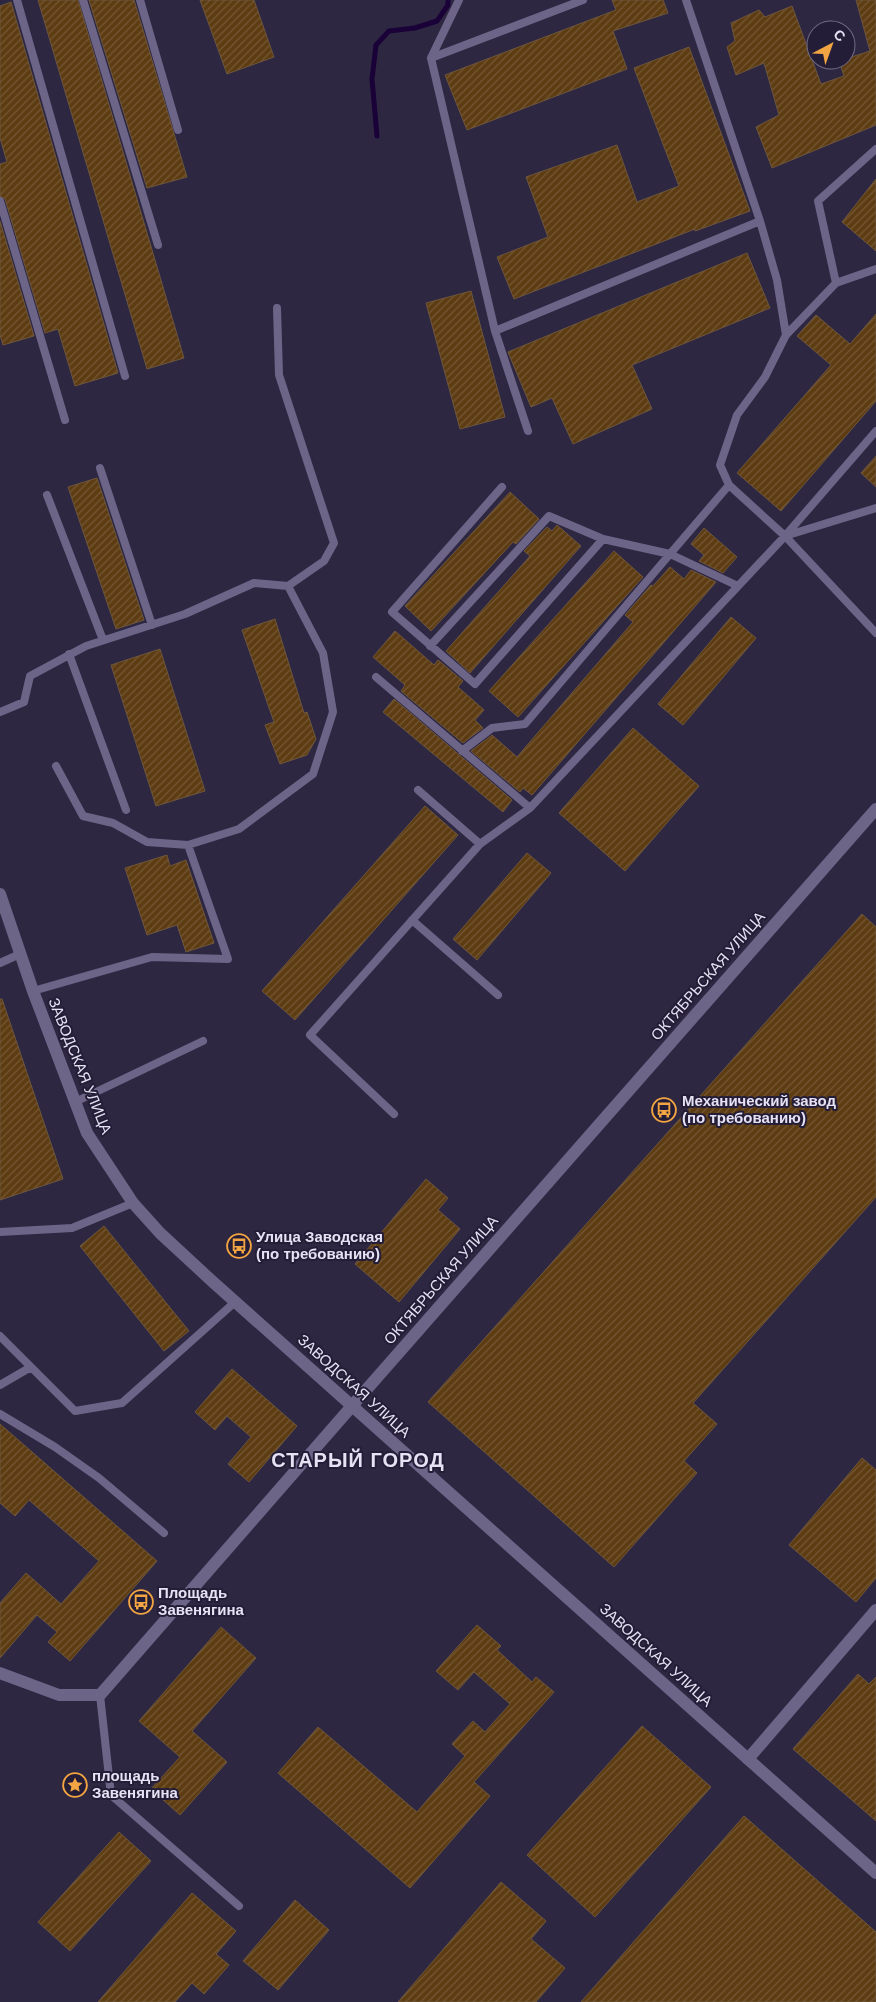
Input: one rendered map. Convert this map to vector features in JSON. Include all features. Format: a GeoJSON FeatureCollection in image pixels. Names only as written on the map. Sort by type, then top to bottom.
{"type":"FeatureCollection","features":[{"type":"Feature","properties":{"kind":"street","name":"ОКТЯБРЬСКАЯ УЛИЦА"},"geometry":{"type":"LineString","coordinates":[[100,1695],[876,810]]}},
{"type":"Feature","properties":{"kind":"street","name":"ЗАВОДСКАЯ УЛИЦА"},"geometry":{"type":"LineString","coordinates":[[0,894],[33,991],[87,1133],[133,1203],[160,1233],[235,1302],[876,1873]]}},
{"type":"Feature","properties":{"kind":"street"},"geometry":{"type":"LineString","coordinates":[[748,1759],[876,1610]]}},
{"type":"Feature","properties":{"kind":"street"},"geometry":{"type":"LineString","coordinates":[[0,1673],[59,1695],[100,1695]]}},
{"type":"Feature","properties":{"kind":"lane"},"geometry":{"type":"LineString","coordinates":[[17,0],[125,376]]}},
{"type":"Feature","properties":{"kind":"lane"},"geometry":{"type":"LineString","coordinates":[[83,0],[158,245]]}},
{"type":"Feature","properties":{"kind":"lane"},"geometry":{"type":"LineString","coordinates":[[140,0],[178,130]]}},
{"type":"Feature","properties":{"kind":"lane"},"geometry":{"type":"LineString","coordinates":[[459,0],[431,58],[495,331],[528,431]]}},
{"type":"Feature","properties":{"kind":"lane"},"geometry":{"type":"LineString","coordinates":[[431,58],[582,0]]}},
{"type":"Feature","properties":{"kind":"lane"},"geometry":{"type":"LineString","coordinates":[[688,1],[760,221],[777,280],[786,335]]}},
{"type":"Feature","properties":{"kind":"lane"},"geometry":{"type":"LineString","coordinates":[[836,283],[818,201],[876,149]]}},
{"type":"Feature","properties":{"kind":"lane"},"geometry":{"type":"LineString","coordinates":[[0,201],[65,420]]}},
{"type":"Feature","properties":{"kind":"lane"},"geometry":{"type":"LineString","coordinates":[[495,331],[760,221]]}},
{"type":"Feature","properties":{"kind":"lane"},"geometry":{"type":"LineString","coordinates":[[876,269],[836,283],[786,335],[765,377],[737,415],[720,464],[729,485],[785,536],[876,634]]}},
{"type":"Feature","properties":{"kind":"lane"},"geometry":{"type":"LineString","coordinates":[[0,712],[24,702],[30,676],[86,646],[185,614],[254,583],[288,586],[324,561],[334,543],[279,374],[277,308]]}},
{"type":"Feature","properties":{"kind":"lane"},"geometry":{"type":"LineString","coordinates":[[394,1114],[310,1035],[480,844],[530,808],[785,536],[876,431]]}},
{"type":"Feature","properties":{"kind":"lane"},"geometry":{"type":"LineString","coordinates":[[100,468],[152,625]]}},
{"type":"Feature","properties":{"kind":"lane"},"geometry":{"type":"LineString","coordinates":[[462,750],[492,728],[526,724],[729,485]]}},
{"type":"Feature","properties":{"kind":"lane"},"geometry":{"type":"LineString","coordinates":[[502,487],[392,612],[475,684],[603,539]]}},
{"type":"Feature","properties":{"kind":"lane"},"geometry":{"type":"LineString","coordinates":[[47,495],[104,640]]}},
{"type":"Feature","properties":{"kind":"lane"},"geometry":{"type":"LineString","coordinates":[[785,536],[876,508]]}},
{"type":"Feature","properties":{"kind":"lane"},"geometry":{"type":"LineString","coordinates":[[430,646],[549,516],[603,539],[670,554],[738,586]]}},
{"type":"Feature","properties":{"kind":"lane"},"geometry":{"type":"LineString","coordinates":[[56,766],[83,816],[113,823],[147,842],[188,845],[238,829],[313,774],[333,712],[323,653],[288,586]]}},
{"type":"Feature","properties":{"kind":"lane"},"geometry":{"type":"LineString","coordinates":[[69,654],[126,810]]}},
{"type":"Feature","properties":{"kind":"lane"},"geometry":{"type":"LineString","coordinates":[[376,677],[530,808]]}},
{"type":"Feature","properties":{"kind":"lane"},"geometry":{"type":"LineString","coordinates":[[418,790],[480,844]]}},
{"type":"Feature","properties":{"kind":"lane"},"geometry":{"type":"LineString","coordinates":[[33,991],[152,957],[228,959],[188,845]]}},
{"type":"Feature","properties":{"kind":"lane"},"geometry":{"type":"LineString","coordinates":[[412,920],[498,995]]}},
{"type":"Feature","properties":{"kind":"lane"},"geometry":{"type":"LineString","coordinates":[[0,963],[20,954]]}},
{"type":"Feature","properties":{"kind":"lane"},"geometry":{"type":"LineString","coordinates":[[75,1102],[203,1041]]}},
{"type":"Feature","properties":{"kind":"lane"},"geometry":{"type":"LineString","coordinates":[[0,1232],[72,1228],[133,1203]]}},
{"type":"Feature","properties":{"kind":"lane"},"geometry":{"type":"LineString","coordinates":[[0,1336],[75,1411],[122,1403],[235,1302]]}},
{"type":"Feature","properties":{"kind":"lane"},"geometry":{"type":"LineString","coordinates":[[0,1385],[31,1367]]}},
{"type":"Feature","properties":{"kind":"lane"},"geometry":{"type":"LineString","coordinates":[[0,1414],[55,1446],[98,1478],[164,1533]]}},
{"type":"Feature","properties":{"kind":"lane"},"geometry":{"type":"LineString","coordinates":[[100,1695],[111,1795],[238,1906]]}},
{"type":"Feature","properties":{"kind":"building"},"geometry":{"type":"Polygon","coordinates":[[[38,0],[78,0],[184,358],[147,369],[38,0]]]}},
{"type":"Feature","properties":{"kind":"building"},"geometry":{"type":"Polygon","coordinates":[[[89,0],[134,0],[187,177],[147,188],[89,0]]]}},
{"type":"Feature","properties":{"kind":"building"},"geometry":{"type":"Polygon","coordinates":[[[200,0],[254,0],[274,57],[227,74],[200,0]]]}},
{"type":"Feature","properties":{"kind":"building"},"geometry":{"type":"Polygon","coordinates":[[[612,0],[663,0],[668,13],[613,31],[627,69],[467,130],[445,75],[616,10],[612,0]]]}},
{"type":"Feature","properties":{"kind":"building"},"geometry":{"type":"Polygon","coordinates":[[[856,0],[876,0],[876,125],[772,168],[756,127],[779,115],[764,63],[736,75],[727,47],[735,41],[731,23],[759,10],[765,17],[792,6],[806,44],[806,70],[816,70],[821,84],[844,76],[842,70],[856,70],[856,56],[870,51],[856,0]]]}},
{"type":"Feature","properties":{"kind":"building"},"geometry":{"type":"Polygon","coordinates":[[[11,2],[118,373],[75,386],[58,329],[45,333],[5,199],[0,196],[0,164],[7,162],[0,138],[0,6],[11,2]]]}},
{"type":"Feature","properties":{"kind":"building"},"geometry":{"type":"Polygon","coordinates":[[[689,47],[750,211],[695,231],[695,229],[514,299],[497,257],[548,237],[526,177],[617,145],[637,202],[679,186],[634,68],[689,47]]]}},
{"type":"Feature","properties":{"kind":"building"},"geometry":{"type":"Polygon","coordinates":[[[876,179],[876,251],[842,222],[876,179]]]}},
{"type":"Feature","properties":{"kind":"building"},"geometry":{"type":"Polygon","coordinates":[[[0,221],[34,336],[3,345],[0,335],[0,221]]]}},
{"type":"Feature","properties":{"kind":"building"},"geometry":{"type":"Polygon","coordinates":[[[747,253],[770,308],[632,365],[652,409],[573,444],[552,398],[531,407],[508,352],[747,253]]]}},
{"type":"Feature","properties":{"kind":"building"},"geometry":{"type":"Polygon","coordinates":[[[471,291],[505,417],[460,429],[426,303],[471,291]]]}},
{"type":"Feature","properties":{"kind":"building"},"geometry":{"type":"Polygon","coordinates":[[[876,314],[876,401],[781,511],[737,473],[831,365],[797,336],[816,315],[850,344],[876,314]]]}},
{"type":"Feature","properties":{"kind":"building"},"geometry":{"type":"Polygon","coordinates":[[[876,456],[876,487],[861,473],[876,456]]]}},
{"type":"Feature","properties":{"kind":"building"},"geometry":{"type":"Polygon","coordinates":[[[97,478],[144,620],[116,629],[68,487],[97,478]]]}},
{"type":"Feature","properties":{"kind":"building"},"geometry":{"type":"Polygon","coordinates":[[[510,492],[539,519],[516,544],[513,542],[431,631],[405,606],[510,492]]]}},
{"type":"Feature","properties":{"kind":"building"},"geometry":{"type":"Polygon","coordinates":[[[557,525],[581,546],[470,673],[446,651],[530,556],[524,551],[547,527],[552,531],[557,525]]]}},
{"type":"Feature","properties":{"kind":"building"},"geometry":{"type":"Polygon","coordinates":[[[704,528],[737,557],[723,573],[699,561],[704,555],[691,544],[704,528]]]}},
{"type":"Feature","properties":{"kind":"building"},"geometry":{"type":"Polygon","coordinates":[[[614,551],[643,577],[518,717],[489,691],[614,551]]]}},
{"type":"Feature","properties":{"kind":"building"},"geometry":{"type":"Polygon","coordinates":[[[670,567],[684,579],[691,570],[716,582],[532,795],[523,788],[520,792],[471,751],[492,735],[517,757],[633,622],[625,615],[651,585],[653,586],[670,567]]]}},
{"type":"Feature","properties":{"kind":"building"},"geometry":{"type":"Polygon","coordinates":[[[731,617],[756,638],[683,725],[658,704],[731,617]]]}},
{"type":"Feature","properties":{"kind":"building"},"geometry":{"type":"Polygon","coordinates":[[[275,619],[304,713],[307,712],[316,739],[307,755],[280,764],[265,725],[274,722],[242,630],[275,619]]]}},
{"type":"Feature","properties":{"kind":"building"},"geometry":{"type":"Polygon","coordinates":[[[395,631],[434,665],[438,660],[463,681],[458,687],[484,710],[475,720],[483,728],[463,743],[401,691],[405,685],[373,657],[395,631]]]}},
{"type":"Feature","properties":{"kind":"building"},"geometry":{"type":"Polygon","coordinates":[[[160,649],[205,791],[156,806],[111,665],[160,649]]]}},
{"type":"Feature","properties":{"kind":"building"},"geometry":{"type":"Polygon","coordinates":[[[394,699],[512,800],[503,812],[383,712],[394,699]]]}},
{"type":"Feature","properties":{"kind":"building"},"geometry":{"type":"Polygon","coordinates":[[[633,728],[699,786],[625,871],[559,813],[633,728]]]}},
{"type":"Feature","properties":{"kind":"building"},"geometry":{"type":"Polygon","coordinates":[[[425,806],[458,835],[295,1020],[262,991],[425,806]]]}},
{"type":"Feature","properties":{"kind":"building"},"geometry":{"type":"Polygon","coordinates":[[[527,853],[551,873],[477,960],[453,939],[527,853]]]}},
{"type":"Feature","properties":{"kind":"building"},"geometry":{"type":"Polygon","coordinates":[[[167,855],[170,866],[186,860],[214,943],[186,952],[177,925],[147,935],[125,868],[167,855]]]}},
{"type":"Feature","properties":{"kind":"building"},"geometry":{"type":"Polygon","coordinates":[[[862,914],[876,927],[876,1197],[693,1403],[717,1424],[684,1461],[697,1473],[614,1567],[428,1402],[862,914]]]}},
{"type":"Feature","properties":{"kind":"building"},"geometry":{"type":"Polygon","coordinates":[[[0,999],[2,999],[63,1179],[0,1200],[0,999]]]}},
{"type":"Feature","properties":{"kind":"building"},"geometry":{"type":"Polygon","coordinates":[[[426,1179],[448,1198],[438,1210],[460,1229],[399,1302],[355,1264],[426,1179]]]}},
{"type":"Feature","properties":{"kind":"building"},"geometry":{"type":"Polygon","coordinates":[[[104,1226],[189,1331],[164,1351],[80,1246],[104,1226]]]}},
{"type":"Feature","properties":{"kind":"building"},"geometry":{"type":"Polygon","coordinates":[[[232,1369],[297,1426],[249,1482],[228,1464],[251,1437],[227,1416],[215,1430],[195,1412],[232,1369]]]}},
{"type":"Feature","properties":{"kind":"building"},"geometry":{"type":"Polygon","coordinates":[[[0,1424],[157,1561],[70,1661],[48,1642],[57,1632],[37,1615],[0,1658],[0,1603],[26,1573],[61,1604],[99,1561],[29,1500],[15,1516],[0,1503],[0,1424]]]}},
{"type":"Feature","properties":{"kind":"building"},"geometry":{"type":"Polygon","coordinates":[[[862,1458],[876,1470],[876,1578],[856,1602],[789,1545],[862,1458]]]}},
{"type":"Feature","properties":{"kind":"building"},"geometry":{"type":"Polygon","coordinates":[[[477,1625],[501,1646],[497,1650],[532,1682],[536,1677],[554,1692],[474,1782],[490,1796],[410,1888],[278,1773],[318,1727],[417,1812],[465,1756],[452,1744],[473,1721],[485,1732],[510,1704],[474,1672],[458,1690],[436,1671],[477,1625]]]}},
{"type":"Feature","properties":{"kind":"building"},"geometry":{"type":"Polygon","coordinates":[[[221,1627],[256,1658],[192,1731],[227,1762],[180,1815],[151,1789],[180,1757],[139,1721],[221,1627]]]}},
{"type":"Feature","properties":{"kind":"building"},"geometry":{"type":"Polygon","coordinates":[[[858,1674],[869,1684],[876,1677],[876,1821],[793,1749],[858,1674]]]}},
{"type":"Feature","properties":{"kind":"building"},"geometry":{"type":"Polygon","coordinates":[[[642,1726],[711,1787],[595,1917],[527,1855],[642,1726]]]}},
{"type":"Feature","properties":{"kind":"building"},"geometry":{"type":"Polygon","coordinates":[[[744,1816],[876,1932],[876,2002],[581,2002],[744,1816]]]}},
{"type":"Feature","properties":{"kind":"building"},"geometry":{"type":"Polygon","coordinates":[[[119,1832],[151,1861],[70,1951],[38,1922],[119,1832]]]}},
{"type":"Feature","properties":{"kind":"building"},"geometry":{"type":"Polygon","coordinates":[[[501,1882],[546,1921],[531,1939],[565,1968],[536,2002],[398,2002],[501,1882]]]}},
{"type":"Feature","properties":{"kind":"building"},"geometry":{"type":"Polygon","coordinates":[[[192,1893],[236,1931],[216,1954],[229,1965],[204,1994],[192,1983],[175,2002],[98,2002],[192,1893]]]}},
{"type":"Feature","properties":{"kind":"building"},"geometry":{"type":"Polygon","coordinates":[[[295,1900],[329,1930],[278,1990],[243,1961],[295,1900]]]}},
{"type":"Feature","properties":{"kind":"waterway"},"geometry":{"type":"LineString","coordinates":[[377,136],[372,79],[376,45],[389,31],[415,28],[437,21],[448,5],[448,0]]}},
{"type":"Feature","properties":{"kind":"place","name":"Механический завод (по требованию)"},"geometry":{"type":"Point","coordinates":[664,1110]}},
{"type":"Feature","properties":{"kind":"place","name":"Улица Заводская (по требованию)"},"geometry":{"type":"Point","coordinates":[239,1246]}},
{"type":"Feature","properties":{"kind":"place","name":"Площадь Завенягина"},"geometry":{"type":"Point","coordinates":[141,1602]}},
{"type":"Feature","properties":{"kind":"place","name":"площадь Завенягина"},"geometry":{"type":"Point","coordinates":[75,1785]}},
{"type":"Feature","properties":{"kind":"district","name":"СТАРЫЙ ГОРОД"},"geometry":{"type":"Point","coordinates":[358,1460]}}]}
